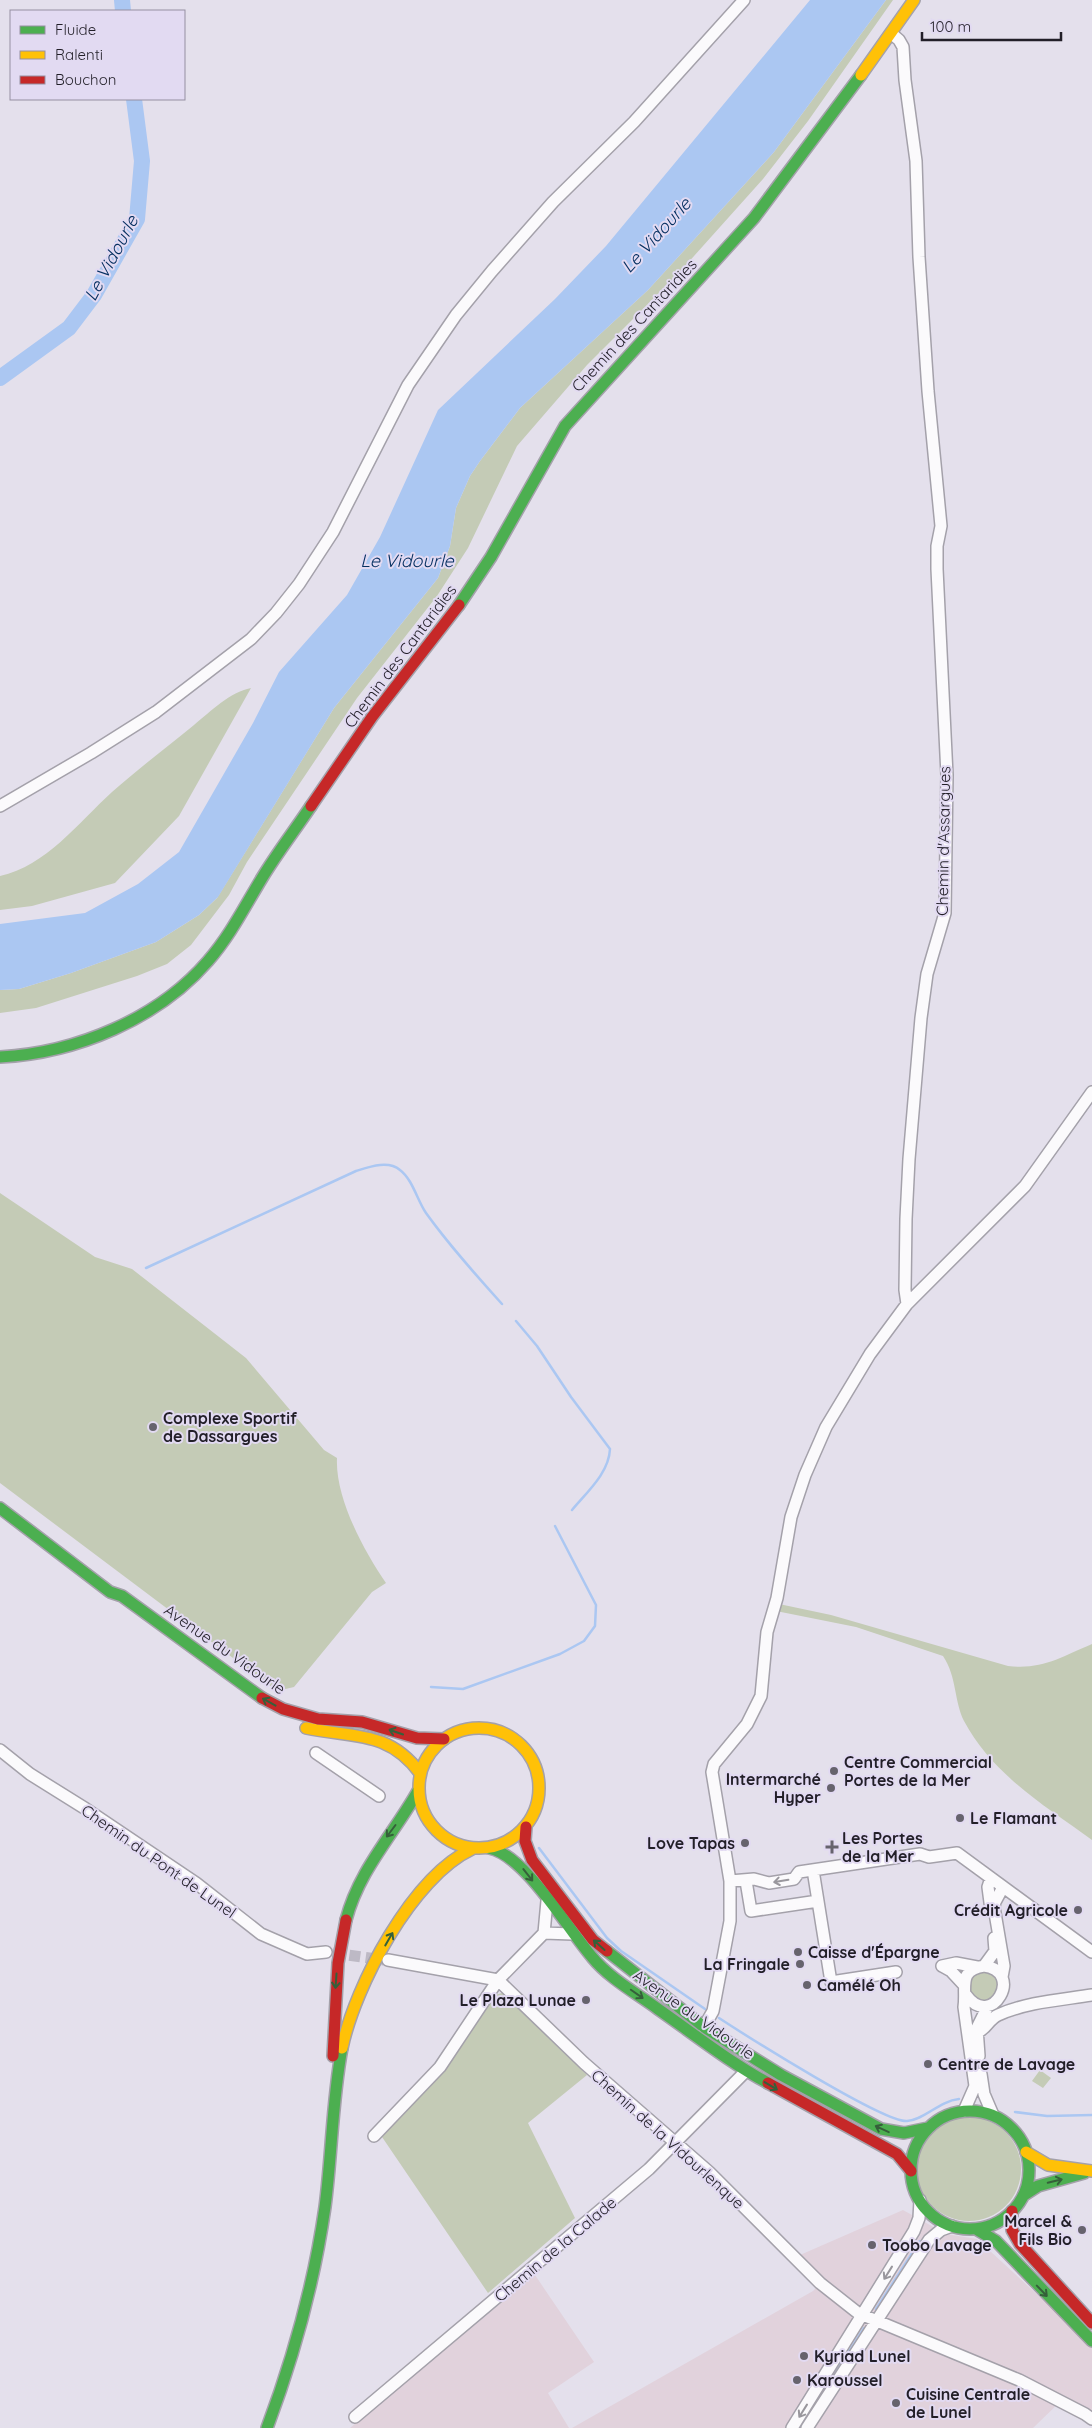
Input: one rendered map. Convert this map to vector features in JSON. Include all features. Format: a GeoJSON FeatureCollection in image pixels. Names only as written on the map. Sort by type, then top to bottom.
{"type":"FeatureCollection","features":[{"type":"Feature","properties":{"kind":"main road","name":"Chemin des Cantaridies"},"geometry":{"type":"LineString","coordinates":[[0,1057],[14,1058],[51,1051],[93,1038],[135,1018],[184,987],[212,959],[230,936],[268,870],[361,733],[479,576],[516,516],[549,452],[565,426],[754,218],[892,34],[914,0]]}},
{"type":"Feature","properties":{"kind":"main road","name":"Avenue du Vidourle"},"geometry":{"type":"LineString","coordinates":[[0,1508],[110,1592],[118,1602],[261,1710],[278,1719],[309,1729],[366,1737],[393,1745],[404,1752],[420,1773]]}},
{"type":"Feature","properties":{"kind":"main road","name":"Avenue du Vidourle"},"geometry":{"type":"LineString","coordinates":[[110,1592],[122,1596],[252,1692],[283,1709],[318,1719],[362,1722],[417,1738],[444,1739]]}},
{"type":"Feature","properties":{"kind":"main road"},"geometry":{"type":"LineString","coordinates":[[482,1728],[501,1732],[518,1742],[534,1764],[539,1783],[538,1803],[526,1827],[513,1839],[489,1848],[472,1849],[451,1842],[435,1830],[423,1812],[418,1791],[420,1773],[432,1750],[444,1739],[456,1732],[482,1728]]}},
{"type":"Feature","properties":{"kind":"main road"},"geometry":{"type":"LineString","coordinates":[[335,2082],[332,2072],[337,1963],[348,1912],[371,1860],[418,1791]]}},
{"type":"Feature","properties":{"kind":"main road","name":"Avenue du Vidourle"},"geometry":{"type":"LineString","coordinates":[[526,1827],[525,1841],[532,1860],[593,1940],[704,2027],[781,2075],[881,2129],[891,2133],[907,2134],[928,2128]]}},
{"type":"Feature","properties":{"kind":"main road","name":"Avenue du Vidourle"},"geometry":{"type":"LineString","coordinates":[[489,1848],[500,1850],[512,1858],[526,1872],[593,1959],[623,1984],[746,2071],[897,2154],[911,2171]]}},
{"type":"Feature","properties":{"kind":"main road"},"geometry":{"type":"LineString","coordinates":[[266,2428],[287,2373],[314,2273],[327,2193],[335,2082],[339,2072],[346,2032],[353,2012],[387,1940],[412,1903],[442,1868],[451,1860],[472,1849]]}},
{"type":"Feature","properties":{"kind":"main road"},"geometry":{"type":"LineString","coordinates":[[1024,2195],[1029,2174],[1026,2152],[1014,2130],[993,2115],[979,2111],[964,2111],[945,2116],[928,2128],[914,2152],[911,2171],[913,2184],[920,2200],[933,2216],[952,2226],[976,2229],[996,2223],[1012,2211],[1024,2195],[1038,2186],[1090,2172]]}},
{"type":"Feature","properties":{"kind":"main road"},"geometry":{"type":"LineString","coordinates":[[1026,2152],[1048,2165],[1090,2172]]}},
{"type":"Feature","properties":{"kind":"main road"},"geometry":{"type":"LineString","coordinates":[[1012,2211],[1012,2230],[1020,2244],[1092,2323]]}},
{"type":"Feature","properties":{"kind":"main road"},"geometry":{"type":"LineString","coordinates":[[976,2229],[996,2241],[1060,2310],[1092,2341]]}},
{"type":"Feature","properties":{"kind":"street"},"geometry":{"type":"LineString","coordinates":[[0,806],[92,753],[156,712],[250,639],[276,613],[299,584],[333,532],[408,385],[456,315],[492,271],[554,202],[634,122],[744,0]]}},
{"type":"Feature","properties":{"kind":"street","name":"Chemin d'Assargues"},"geometry":{"type":"LineString","coordinates":[[892,34],[899,40],[903,48],[905,80],[916,161],[926,363],[941,526],[937,546],[937,570],[948,775],[944,913],[927,974],[908,1167],[905,1281],[908,1304]]}},
{"type":"Feature","properties":{"kind":"street"},"geometry":{"type":"LineString","coordinates":[[704,2027],[713,2011],[730,1920],[730,1881],[712,1772],[714,1764],[747,1724],[762,1696],[766,1639],[777,1598],[791,1517],[808,1467],[826,1427],[870,1354],[908,1304],[1025,1186],[1092,1092]]}},
{"type":"Feature","properties":{"kind":"street","name":"Chemin du Pont de Lunel"},"geometry":{"type":"LineString","coordinates":[[0,1750],[30,1774],[196,1883],[261,1934],[307,1954],[326,1952]]}},
{"type":"Feature","properties":{"kind":"street"},"geometry":{"type":"LineString","coordinates":[[316,1753],[379,1796]]}},
{"type":"Feature","properties":{"kind":"street"},"geometry":{"type":"LineString","coordinates":[[730,1881],[754,1879],[769,1883],[794,1879],[799,1872],[920,1854],[929,1858],[957,1853],[1092,1952]]}},
{"type":"Feature","properties":{"kind":"street"},"geometry":{"type":"LineString","coordinates":[[813,1870],[831,1982],[896,1972]]}},
{"type":"Feature","properties":{"kind":"street"},"geometry":{"type":"LineString","coordinates":[[964,2111],[975,2086],[964,2008],[965,1990],[968,1974],[981,1966],[995,1951],[988,1890],[991,1878]]}},
{"type":"Feature","properties":{"kind":"street"},"geometry":{"type":"LineString","coordinates":[[746,1881],[751,1911],[818,1902]]}},
{"type":"Feature","properties":{"kind":"street"},"geometry":{"type":"LineString","coordinates":[[993,2115],[984,2094],[977,2044],[977,2024],[990,2005],[998,2000],[1003,1990],[1002,1977],[1004,1966],[994,1907],[1003,1887]]}},
{"type":"Feature","properties":{"kind":"street"},"geometry":{"type":"LineString","coordinates":[[374,2136],[440,2067],[498,1980],[544,1933],[547,1901]]}},
{"type":"Feature","properties":{"kind":"street"},"geometry":{"type":"LineString","coordinates":[[544,1933],[572,1934]]}},
{"type":"Feature","properties":{"kind":"street"},"geometry":{"type":"LineString","coordinates":[[388,1960],[498,1980]]}},
{"type":"Feature","properties":{"kind":"street"},"geometry":{"type":"LineString","coordinates":[[1002,1977],[993,1968],[956,1963],[942,1966],[951,1971],[973,2003],[990,2005],[1005,2012]]}},
{"type":"Feature","properties":{"kind":"street","name":"Chemin de la Vidourlenque"},"geometry":{"type":"LineString","coordinates":[[498,1980],[584,2063],[709,2172],[820,2283],[862,2315],[877,2321]]}},
{"type":"Feature","properties":{"kind":"street"},"geometry":{"type":"LineString","coordinates":[[1003,1990],[1020,2006]]}},
{"type":"Feature","properties":{"kind":"street"},"geometry":{"type":"LineString","coordinates":[[978,2032],[983,2030],[989,2020],[1020,2006],[1092,1995]]}},
{"type":"Feature","properties":{"kind":"street","name":"Chemin de la Calade"},"geometry":{"type":"LineString","coordinates":[[355,2417],[634,2182],[676,2143],[746,2071]]}},
{"type":"Feature","properties":{"kind":"street"},"geometry":{"type":"LineString","coordinates":[[792,2428],[914,2231],[919,2218],[920,2200]]}},
{"type":"Feature","properties":{"kind":"street"},"geometry":{"type":"LineString","coordinates":[[807,2428],[929,2240],[941,2230],[952,2226]]}},
{"type":"Feature","properties":{"kind":"street"},"geometry":{"type":"LineString","coordinates":[[877,2321],[1018,2380],[1092,2419]]}},
{"type":"Feature","properties":{"kind":"shaded area"},"geometry":{"type":"Polygon","coordinates":[[[903,2210],[946,2234],[977,2239],[1092,2345],[1092,2414],[1064,2398],[1033,2428],[572,2428],[813,2291],[823,2281],[800,2255],[903,2210]]]}},
{"type":"Feature","properties":{"kind":"shaded area"},"geometry":{"type":"Polygon","coordinates":[[[535,2275],[594,2362],[548,2393],[569,2428],[350,2428],[535,2275]]]}},
{"type":"Feature","properties":{"kind":"green space"},"geometry":{"type":"Polygon","coordinates":[[[886,0],[893,0],[808,121],[763,179],[677,275],[587,365],[517,446],[468,548],[437,596],[357,698],[247,862],[229,895],[191,945],[167,964],[137,976],[36,1008],[0,1013],[0,990],[19,989],[71,973],[156,942],[199,915],[217,898],[334,708],[438,578],[450,546],[456,508],[470,476],[480,461],[520,408],[648,290],[774,152],[886,0]]]}},
{"type":"Feature","properties":{"kind":"green space"},"geometry":{"type":"Polygon","coordinates":[[[251,688],[179,816],[115,883],[32,906],[0,910],[0,876],[17,871],[47,853],[122,783],[214,708],[228,698],[251,688]]]}},
{"type":"Feature","properties":{"kind":"green space","name":"Complexe Sportif de Dassargues"},"geometry":{"type":"Polygon","coordinates":[[[0,1193],[95,1257],[132,1269],[246,1358],[324,1450],[337,1458],[341,1490],[352,1524],[386,1583],[372,1592],[294,1687],[277,1691],[0,1483],[0,1193]]]}},
{"type":"Feature","properties":{"kind":"green space"},"geometry":{"type":"Polygon","coordinates":[[[779,1604],[831,1615],[1008,1666],[1020,1667],[1041,1664],[1061,1658],[1092,1644],[1092,1840],[1021,1788],[989,1757],[964,1721],[958,1705],[951,1672],[943,1656],[856,1627],[776,1611],[779,1604]]]}},
{"type":"Feature","properties":{"kind":"green space"},"geometry":{"type":"Polygon","coordinates":[[[984,1971],[990,1972],[998,1980],[998,1992],[990,2000],[984,2001],[978,2000],[970,1992],[969,1986],[970,1980],[978,1972],[984,1971]]]}},
{"type":"Feature","properties":{"kind":"green space"},"geometry":{"type":"Polygon","coordinates":[[[506,1992],[587,2075],[528,2123],[575,2218],[488,2293],[380,2134],[494,1995],[506,1992]]]}},
{"type":"Feature","properties":{"kind":"green space"},"geometry":{"type":"Polygon","coordinates":[[[1040,2070],[1051,2078],[1043,2088],[1032,2081],[1040,2070]]]}},
{"type":"Feature","properties":{"kind":"green space"},"geometry":{"type":"Polygon","coordinates":[[[969,2117],[989,2121],[1006,2132],[1017,2149],[1021,2169],[1017,2189],[1006,2206],[989,2217],[969,2221],[949,2217],[932,2206],[921,2189],[917,2169],[921,2149],[932,2132],[949,2121],[969,2117]]]}},
{"type":"Feature","properties":{"kind":"water","name":"Le Vidourle"},"geometry":{"type":"Polygon","coordinates":[[[810,0],[886,0],[774,152],[648,290],[520,408],[480,461],[470,476],[456,508],[450,546],[438,578],[334,708],[218,897],[199,915],[156,942],[71,973],[19,989],[0,990],[0,924],[85,913],[138,884],[179,852],[253,723],[279,672],[347,595],[380,537],[438,410],[555,299],[606,246],[810,0]]]}},
{"type":"Feature","properties":{"kind":"waterway","name":"Le Vidourle"},"geometry":{"type":"LineString","coordinates":[[122,0],[123,10]]}},
{"type":"Feature","properties":{"kind":"waterway","name":"Le Vidourle"},"geometry":{"type":"LineString","coordinates":[[0,378],[69,328],[94,295],[137,219],[142,161],[134,100]]}},
{"type":"Feature","properties":{"kind":"waterway"},"geometry":{"type":"LineString","coordinates":[[146,1268],[356,1171],[378,1165],[390,1165],[404,1174],[435,1225],[502,1304]]}},
{"type":"Feature","properties":{"kind":"waterway"},"geometry":{"type":"LineString","coordinates":[[516,1321],[537,1346],[571,1397],[610,1449],[606,1466],[572,1510]]}},
{"type":"Feature","properties":{"kind":"waterway"},"geometry":{"type":"LineString","coordinates":[[431,1687],[463,1689],[560,1654],[584,1641],[595,1626],[596,1605],[555,1526]]}},
{"type":"Feature","properties":{"kind":"waterway"},"geometry":{"type":"LineString","coordinates":[[539,1848],[607,1938],[621,1951],[705,2009]]}},
{"type":"Feature","properties":{"kind":"waterway"},"geometry":{"type":"LineString","coordinates":[[719,2018],[814,2077],[893,2118],[907,2121],[913,2120],[945,2103],[959,2099]]}},
{"type":"Feature","properties":{"kind":"waterway"},"geometry":{"type":"LineString","coordinates":[[1015,2112],[1047,2116],[1092,2115]]}},
{"type":"Feature","properties":{"kind":"waterway"},"geometry":{"type":"LineString","coordinates":[[876,2309],[920,2241]]}},
{"type":"Feature","properties":{"kind":"waterway"},"geometry":{"type":"LineString","coordinates":[[800,2428],[864,2328]]}},
{"type":"Feature","properties":{"kind":"tunnel"},"geometry":{"type":"LineString","coordinates":[[333,1953],[384,1960]]}},
{"type":"Feature","properties":{"kind":"traffic: fast"},"geometry":{"type":"LineString","coordinates":[[459,605],[491,557],[565,426],[754,218],[861,75]]}},
{"type":"Feature","properties":{"kind":"traffic: fast"},"geometry":{"type":"LineString","coordinates":[[0,1057],[58,1048],[114,1029],[140,1016],[188,982],[208,961],[237,921],[268,869],[311,806]]}},
{"type":"Feature","properties":{"kind":"traffic: fast"},"geometry":{"type":"LineString","coordinates":[[0,1508],[110,1592],[122,1596],[262,1698]]}},
{"type":"Feature","properties":{"kind":"traffic: fast"},"geometry":{"type":"LineString","coordinates":[[346,1920],[359,1885],[418,1791]]}},
{"type":"Feature","properties":{"kind":"traffic: fast"},"geometry":{"type":"LineString","coordinates":[[489,1848],[503,1854],[517,1864],[531,1878],[592,1957],[606,1972],[726,2057],[768,2083]]}},
{"type":"Feature","properties":{"kind":"traffic: fast"},"geometry":{"type":"LineString","coordinates":[[607,1951],[704,2027],[781,2075],[881,2129],[904,2133],[928,2128]]}},
{"type":"Feature","properties":{"kind":"traffic: fast"},"geometry":{"type":"LineString","coordinates":[[267,2428],[294,2347],[315,2264],[325,2207],[336,2088],[342,2048]]}},
{"type":"Feature","properties":{"kind":"traffic: fast"},"geometry":{"type":"LineString","coordinates":[[970,2111],[993,2116],[1012,2128],[1024,2147],[1029,2170],[1024,2193],[1012,2212],[993,2224],[970,2229],[947,2224],[928,2212],[916,2193],[911,2170],[916,2147],[928,2128],[947,2116],[970,2111]]}},
{"type":"Feature","properties":{"kind":"traffic: fast"},"geometry":{"type":"LineString","coordinates":[[1024,2195],[1038,2186],[1084,2173]]}},
{"type":"Feature","properties":{"kind":"traffic: fast"},"geometry":{"type":"LineString","coordinates":[[976,2229],[996,2241],[1092,2341]]}},
{"type":"Feature","properties":{"kind":"traffic: slow"},"geometry":{"type":"LineString","coordinates":[[861,75],[914,0]]}},
{"type":"Feature","properties":{"kind":"traffic: slow"},"geometry":{"type":"LineString","coordinates":[[306,1728],[354,1735],[382,1743],[395,1749],[408,1759],[420,1773]]}},
{"type":"Feature","properties":{"kind":"traffic: slow"},"geometry":{"type":"LineString","coordinates":[[479,1728],[502,1732],[522,1745],[535,1765],[539,1788],[535,1811],[522,1831],[502,1844],[479,1848],[456,1844],[436,1831],[423,1811],[419,1788],[423,1765],[436,1745],[456,1732],[479,1728]]}},
{"type":"Feature","properties":{"kind":"traffic: slow"},"geometry":{"type":"LineString","coordinates":[[342,2048],[359,1995],[389,1936],[428,1883],[450,1863],[472,1849]]}},
{"type":"Feature","properties":{"kind":"traffic: slow"},"geometry":{"type":"LineString","coordinates":[[1026,2152],[1048,2165],[1092,2171]]}},
{"type":"Feature","properties":{"kind":"traffic: jam"},"geometry":{"type":"LineString","coordinates":[[311,806],[372,717],[459,605]]}},
{"type":"Feature","properties":{"kind":"traffic: jam"},"geometry":{"type":"LineString","coordinates":[[262,1698],[283,1709],[318,1719],[362,1722],[417,1738],[444,1739]]}},
{"type":"Feature","properties":{"kind":"traffic: jam"},"geometry":{"type":"LineString","coordinates":[[526,1827],[525,1841],[532,1860],[593,1940],[607,1951]]}},
{"type":"Feature","properties":{"kind":"traffic: jam"},"geometry":{"type":"LineString","coordinates":[[333,2056],[338,1963],[346,1920]]}},
{"type":"Feature","properties":{"kind":"traffic: jam"},"geometry":{"type":"LineString","coordinates":[[768,2083],[897,2154],[911,2171]]}},
{"type":"Feature","properties":{"kind":"traffic: jam"},"geometry":{"type":"LineString","coordinates":[[1012,2211],[1012,2230],[1020,2244],[1092,2323]]}},
{"type":"Feature","properties":{"kind":"place","name":"Complexe Sportif de Dassargues"},"geometry":{"type":"Point","coordinates":[153,1427]}},
{"type":"Feature","properties":{"kind":"place","name":"Centre Commercial Portes de la Mer"},"geometry":{"type":"Point","coordinates":[834,1771]}},
{"type":"Feature","properties":{"kind":"place","name":"Intermarché Hyper"},"geometry":{"type":"Point","coordinates":[831,1788]}},
{"type":"Feature","properties":{"kind":"place","name":"Le Flamant"},"geometry":{"type":"Point","coordinates":[960,1818]}},
{"type":"Feature","properties":{"kind":"place","name":"Love Tapas"},"geometry":{"type":"Point","coordinates":[745,1843]}},
{"type":"Feature","properties":{"kind":"place","name":"Les Portes de la Mer"},"geometry":{"type":"Point","coordinates":[832,1847]}},
{"type":"Feature","properties":{"kind":"place","name":"Crédit Agricole"},"geometry":{"type":"Point","coordinates":[1078,1910]}},
{"type":"Feature","properties":{"kind":"place","name":"Caisse d'Épargne"},"geometry":{"type":"Point","coordinates":[798,1952]}},
{"type":"Feature","properties":{"kind":"place","name":"La Fringale"},"geometry":{"type":"Point","coordinates":[800,1964]}},
{"type":"Feature","properties":{"kind":"place","name":"Camélé Oh"},"geometry":{"type":"Point","coordinates":[807,1985]}},
{"type":"Feature","properties":{"kind":"place","name":"Le Plaza Lunae"},"geometry":{"type":"Point","coordinates":[586,2000]}},
{"type":"Feature","properties":{"kind":"place","name":"Centre de Lavage"},"geometry":{"type":"Point","coordinates":[928,2064]}},
{"type":"Feature","properties":{"kind":"place","name":"Marcel & Fils Bio"},"geometry":{"type":"Point","coordinates":[1082,2230]}},
{"type":"Feature","properties":{"kind":"place","name":"Toobo Lavage"},"geometry":{"type":"Point","coordinates":[872,2245]}},
{"type":"Feature","properties":{"kind":"place","name":"Kyriad Lunel"},"geometry":{"type":"Point","coordinates":[804,2356]}},
{"type":"Feature","properties":{"kind":"place","name":"Karoussel"},"geometry":{"type":"Point","coordinates":[797,2380]}},
{"type":"Feature","properties":{"kind":"place","name":"Cuisine Centrale de Lunel"},"geometry":{"type":"Point","coordinates":[896,2403]}}]}
